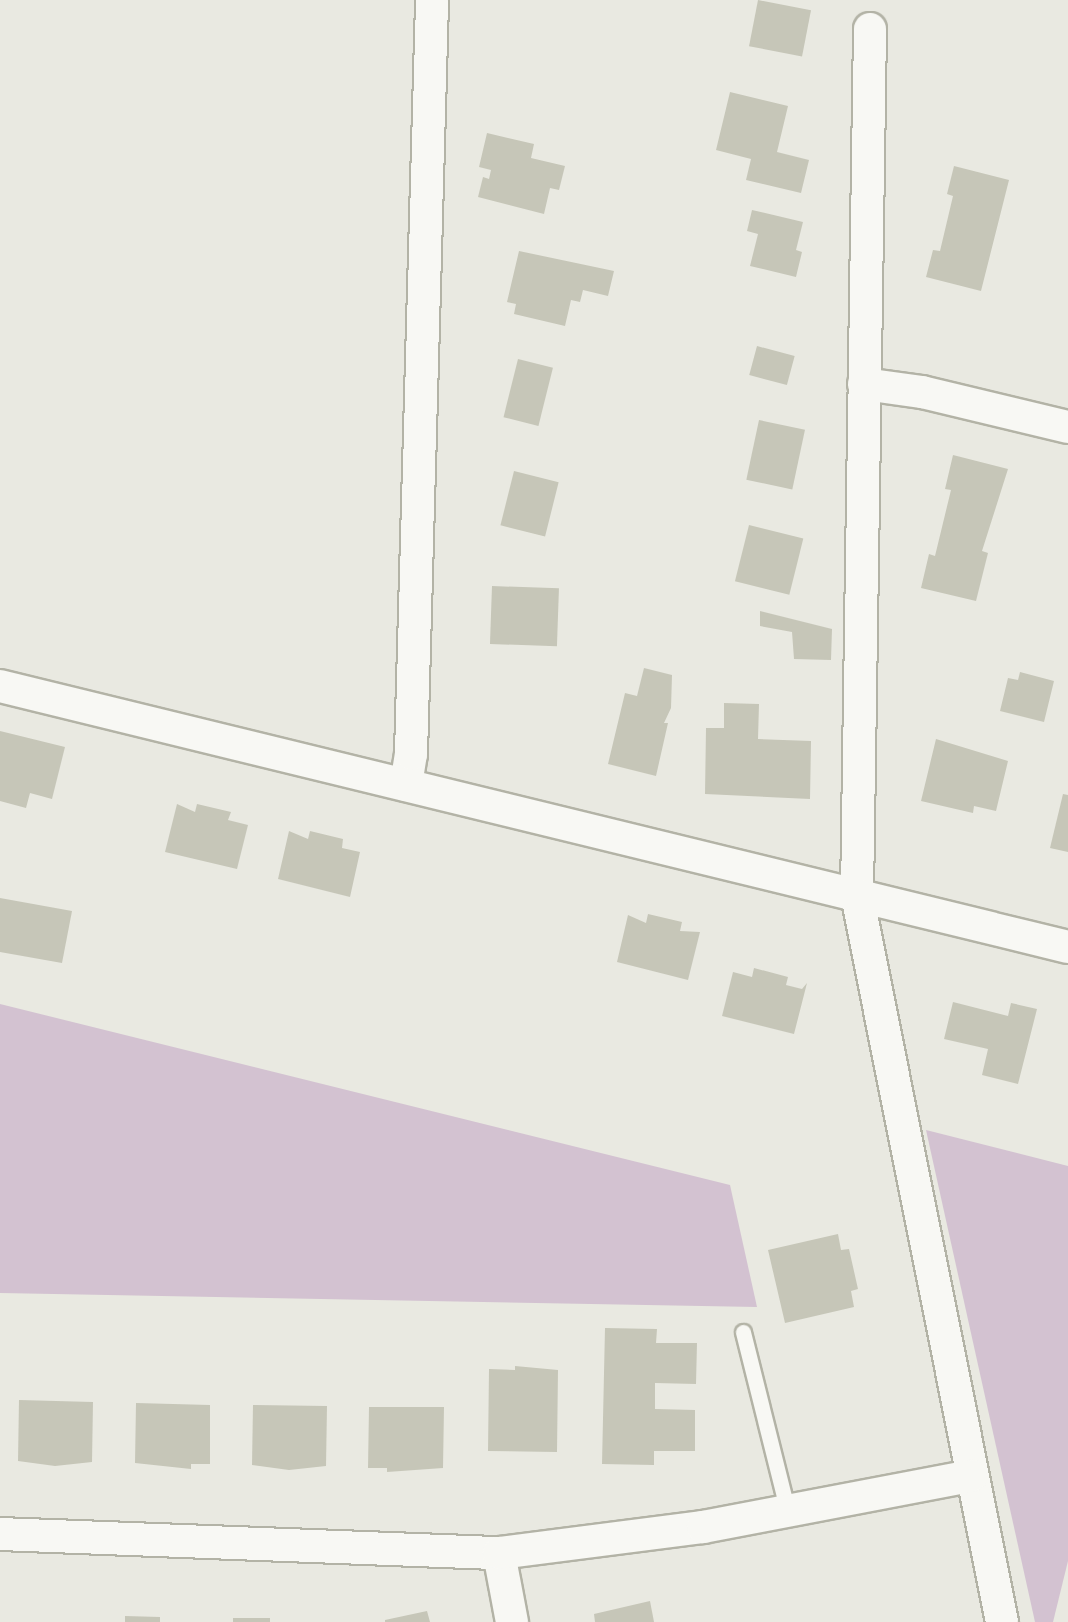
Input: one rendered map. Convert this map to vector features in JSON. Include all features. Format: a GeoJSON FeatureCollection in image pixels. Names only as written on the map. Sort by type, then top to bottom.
{"type":"FeatureCollection","features":[{"type":"Feature","properties":{"kind":"street"},"geometry":{"type":"LineString","coordinates":[[406,785],[411,754],[432,0]]}},
{"type":"Feature","properties":{"kind":"street"},"geometry":{"type":"LineString","coordinates":[[870,29],[857,896],[1002,1622]]}},
{"type":"Feature","properties":{"kind":"street"},"geometry":{"type":"LineString","coordinates":[[864,384],[922,392],[1068,426]]}},
{"type":"Feature","properties":{"kind":"street"},"geometry":{"type":"LineString","coordinates":[[0,686],[1068,947]]}},
{"type":"Feature","properties":{"kind":"street"},"geometry":{"type":"LineString","coordinates":[[0,1534],[500,1553],[703,1528],[971,1476]]}},
{"type":"Feature","properties":{"kind":"street"},"geometry":{"type":"LineString","coordinates":[[500,1553],[512,1622]]}},
{"type":"Feature","properties":{"kind":"lane"},"geometry":{"type":"LineString","coordinates":[[743,1332],[788,1512]]}},
{"type":"Feature","properties":{"kind":"shaded area"},"geometry":{"type":"Polygon","coordinates":[[[0,1004],[730,1185],[757,1307],[0,1293],[0,1004]]]}},
{"type":"Feature","properties":{"kind":"shaded area"},"geometry":{"type":"Polygon","coordinates":[[[926,1130],[1068,1166],[1068,1561],[1053,1622],[1035,1622],[926,1130]]]}},
{"type":"Feature","properties":{"kind":"building"},"geometry":{"type":"Polygon","coordinates":[[[758,0],[811,10],[802,56],[749,46],[758,0]]]}},
{"type":"Feature","properties":{"kind":"building"},"geometry":{"type":"Polygon","coordinates":[[[730,92],[788,106],[777,152],[809,160],[801,193],[746,180],[751,159],[716,150],[730,92]]]}},
{"type":"Feature","properties":{"kind":"building"},"geometry":{"type":"Polygon","coordinates":[[[487,133],[534,144],[531,158],[565,166],[559,190],[550,188],[544,214],[478,197],[483,177],[489,179],[491,170],[479,167],[487,133]]]}},
{"type":"Feature","properties":{"kind":"building"},"geometry":{"type":"Polygon","coordinates":[[[954,166],[1009,180],[981,291],[926,277],[933,250],[940,251],[953,196],[947,194],[954,166]]]}},
{"type":"Feature","properties":{"kind":"building"},"geometry":{"type":"Polygon","coordinates":[[[752,210],[803,222],[796,250],[802,252],[796,277],[750,266],[758,234],[747,231],[752,210]]]}},
{"type":"Feature","properties":{"kind":"building"},"geometry":{"type":"Polygon","coordinates":[[[519,251],[614,271],[608,296],[583,290],[580,302],[571,300],[565,326],[514,314],[516,304],[507,302],[519,251]]]}},
{"type":"Feature","properties":{"kind":"building"},"geometry":{"type":"Polygon","coordinates":[[[757,346],[795,356],[787,385],[749,375],[757,346]]]}},
{"type":"Feature","properties":{"kind":"building"},"geometry":{"type":"Polygon","coordinates":[[[518,359],[553,368],[538,426],[503,417],[518,359]]]}},
{"type":"Feature","properties":{"kind":"building"},"geometry":{"type":"Polygon","coordinates":[[[759,420],[805,430],[792,489],[746,480],[759,420]]]}},
{"type":"Feature","properties":{"kind":"building"},"geometry":{"type":"Polygon","coordinates":[[[953,455],[1008,469],[982,551],[988,553],[976,601],[921,588],[929,554],[935,556],[951,490],[945,489],[953,455]]]}},
{"type":"Feature","properties":{"kind":"building"},"geometry":{"type":"Polygon","coordinates":[[[514,471],[559,482],[545,536],[500,525],[514,471]]]}},
{"type":"Feature","properties":{"kind":"building"},"geometry":{"type":"Polygon","coordinates":[[[749,525],[803,539],[789,595],[735,581],[749,525]]]}},
{"type":"Feature","properties":{"kind":"building"},"geometry":{"type":"Polygon","coordinates":[[[492,586],[559,588],[557,646],[490,644],[492,586]]]}},
{"type":"Feature","properties":{"kind":"building"},"geometry":{"type":"Polygon","coordinates":[[[760,611],[832,629],[831,660],[794,659],[792,632],[760,626],[760,611]]]}},
{"type":"Feature","properties":{"kind":"building"},"geometry":{"type":"Polygon","coordinates":[[[644,668],[672,675],[671,708],[664,723],[668,723],[656,776],[608,764],[625,693],[637,696],[644,668]]]}},
{"type":"Feature","properties":{"kind":"building"},"geometry":{"type":"Polygon","coordinates":[[[1020,672],[1054,681],[1044,722],[1000,711],[1008,678],[1018,680],[1020,672]]]}},
{"type":"Feature","properties":{"kind":"building"},"geometry":{"type":"Polygon","coordinates":[[[724,703],[759,704],[758,739],[811,741],[810,799],[705,794],[706,728],[724,728],[724,703]]]}},
{"type":"Feature","properties":{"kind":"building"},"geometry":{"type":"Polygon","coordinates":[[[0,731],[65,747],[52,799],[30,793],[26,808],[0,801],[0,731]]]}},
{"type":"Feature","properties":{"kind":"building"},"geometry":{"type":"Polygon","coordinates":[[[936,739],[1008,761],[996,811],[974,806],[973,813],[921,801],[936,739]]]}},
{"type":"Feature","properties":{"kind":"building"},"geometry":{"type":"Polygon","coordinates":[[[1063,794],[1068,795],[1068,852],[1050,848],[1063,794]]]}},
{"type":"Feature","properties":{"kind":"building"},"geometry":{"type":"Polygon","coordinates":[[[177,804],[195,812],[197,804],[231,812],[228,820],[248,825],[237,869],[165,852],[177,804]]]}},
{"type":"Feature","properties":{"kind":"building"},"geometry":{"type":"Polygon","coordinates":[[[289,831],[308,839],[310,831],[343,839],[342,848],[360,852],[350,897],[278,879],[289,831]]]}},
{"type":"Feature","properties":{"kind":"building"},"geometry":{"type":"Polygon","coordinates":[[[0,898],[72,911],[62,963],[0,952],[0,898]]]}},
{"type":"Feature","properties":{"kind":"building"},"geometry":{"type":"Polygon","coordinates":[[[648,914],[682,922],[680,931],[700,932],[688,980],[617,962],[628,915],[646,923],[648,914]]]}},
{"type":"Feature","properties":{"kind":"building"},"geometry":{"type":"Polygon","coordinates":[[[754,968],[788,977],[786,985],[802,989],[807,983],[794,1034],[722,1016],[733,972],[752,977],[754,968]]]}},
{"type":"Feature","properties":{"kind":"building"},"geometry":{"type":"Polygon","coordinates":[[[953,1002],[1008,1016],[1011,1003],[1037,1009],[1018,1084],[982,1075],[988,1049],[944,1039],[953,1002]]]}},
{"type":"Feature","properties":{"kind":"building"},"geometry":{"type":"Polygon","coordinates":[[[838,1234],[841,1250],[849,1249],[858,1289],[851,1291],[854,1307],[785,1323],[768,1250],[838,1234]]]}},
{"type":"Feature","properties":{"kind":"building"},"geometry":{"type":"Polygon","coordinates":[[[605,1328],[657,1329],[656,1343],[697,1343],[696,1384],[655,1383],[655,1409],[695,1410],[695,1451],[654,1451],[654,1465],[602,1464],[605,1328]]]}},
{"type":"Feature","properties":{"kind":"building"},"geometry":{"type":"Polygon","coordinates":[[[515,1366],[558,1370],[557,1452],[488,1451],[489,1369],[515,1370],[515,1366]]]}},
{"type":"Feature","properties":{"kind":"building"},"geometry":{"type":"Polygon","coordinates":[[[19,1400],[93,1402],[92,1462],[55,1466],[18,1461],[19,1400]]]}},
{"type":"Feature","properties":{"kind":"building"},"geometry":{"type":"Polygon","coordinates":[[[136,1403],[210,1405],[210,1464],[191,1464],[191,1469],[135,1463],[136,1403]]]}},
{"type":"Feature","properties":{"kind":"building"},"geometry":{"type":"Polygon","coordinates":[[[253,1405],[327,1406],[326,1466],[289,1470],[252,1465],[253,1405]]]}},
{"type":"Feature","properties":{"kind":"building"},"geometry":{"type":"Polygon","coordinates":[[[369,1407],[444,1407],[443,1468],[387,1472],[387,1468],[368,1468],[369,1407]]]}},
{"type":"Feature","properties":{"kind":"building"},"geometry":{"type":"Polygon","coordinates":[[[650,1601],[654,1622],[595,1622],[594,1614],[650,1601]]]}},
{"type":"Feature","properties":{"kind":"building"},"geometry":{"type":"Polygon","coordinates":[[[427,1611],[430,1622],[385,1622],[385,1620],[427,1611]]]}},
{"type":"Feature","properties":{"kind":"building"},"geometry":{"type":"Polygon","coordinates":[[[125,1616],[160,1617],[160,1622],[125,1622],[125,1616]]]}},
{"type":"Feature","properties":{"kind":"building"},"geometry":{"type":"Polygon","coordinates":[[[233,1618],[270,1618],[270,1622],[233,1622],[233,1618]]]}}]}
